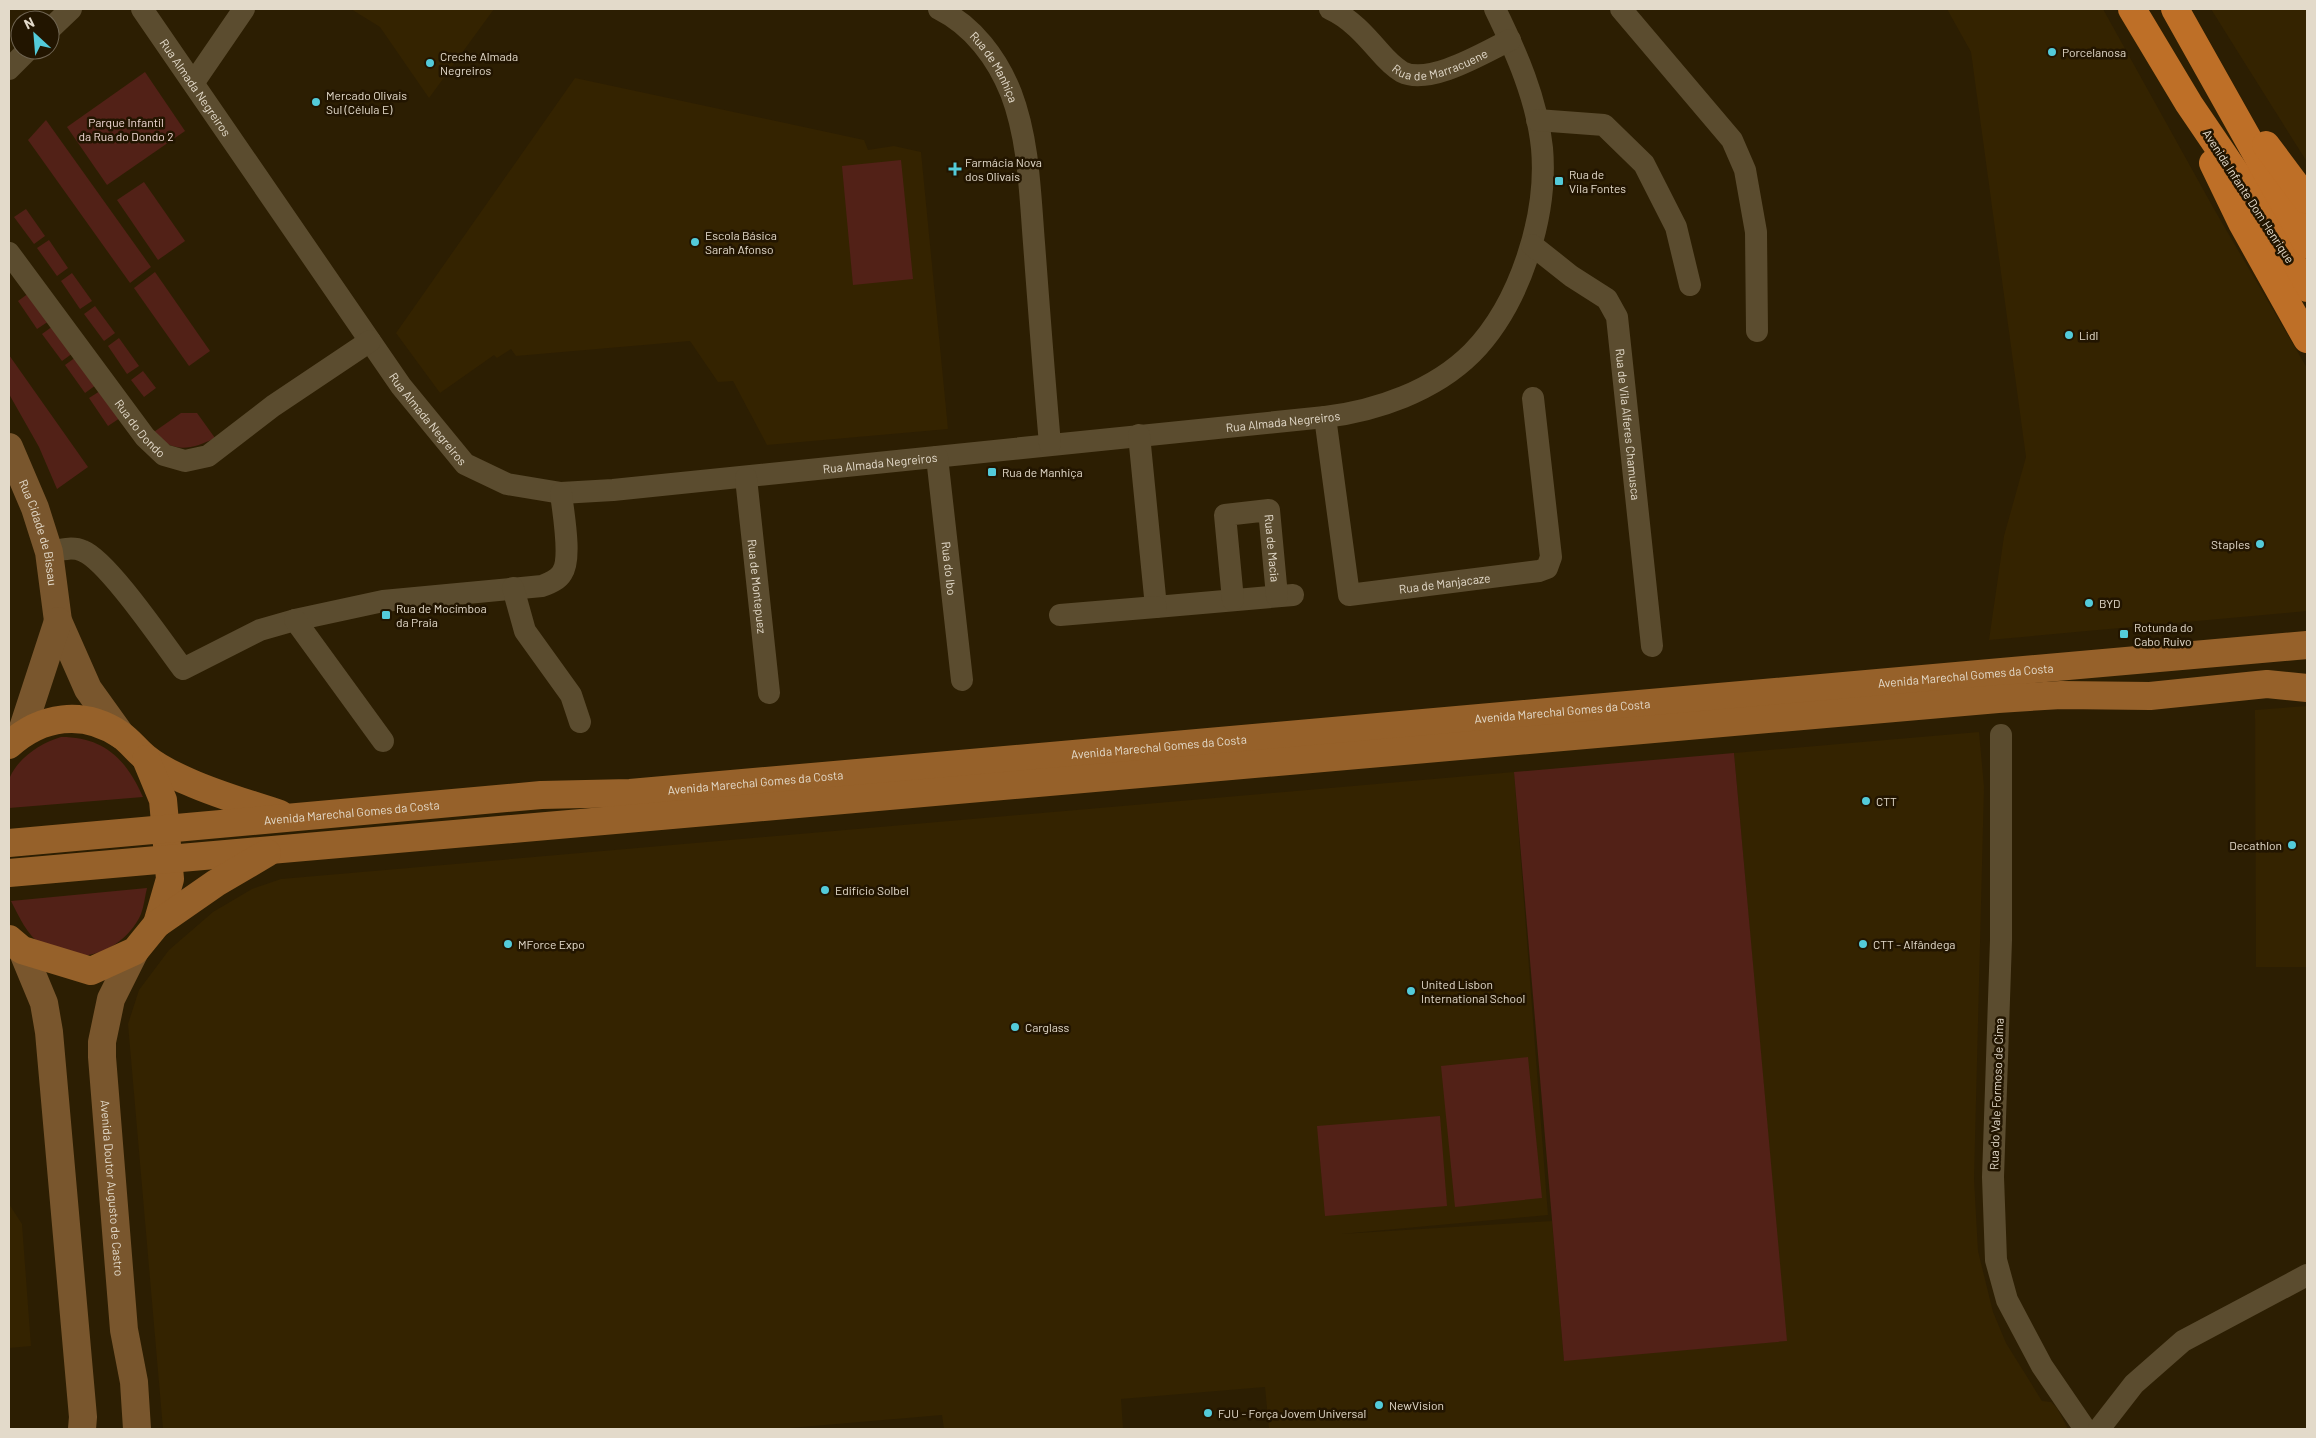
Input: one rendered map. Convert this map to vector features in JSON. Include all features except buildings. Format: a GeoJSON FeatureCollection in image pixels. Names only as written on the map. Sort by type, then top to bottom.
{"type":"FeatureCollection","features":[{"type":"Feature","properties":{"kind":"highway","name":"Avenida Infante Dom Henrique"},"geometry":{"type":"LineString","coordinates":[[2132,9],[2189,104],[2263,213],[2307,288]]}},
{"type":"Feature","properties":{"kind":"highway","name":"Avenida Infante Dom Henrique"},"geometry":{"type":"LineString","coordinates":[[2175,9],[2307,244]]}},
{"type":"Feature","properties":{"kind":"highway","name":"Avenida Infante Dom Henrique"},"geometry":{"type":"LineString","coordinates":[[2219,85],[2307,200]]}},
{"type":"Feature","properties":{"kind":"highway","name":"Avenida Infante Dom Henrique"},"geometry":{"type":"LineString","coordinates":[[2189,104],[2220,178],[2242,223],[2307,339]]}},
{"type":"Feature","properties":{"kind":"main road","name":"Rua Cidade de Bissau"},"geometry":{"type":"LineString","coordinates":[[9,448],[36,508],[49,552],[58,621],[88,689],[121,735]]}},
{"type":"Feature","properties":{"kind":"main road","name":"Rua Cidade de Bissau"},"geometry":{"type":"LineString","coordinates":[[15,739],[58,621]]}},
{"type":"Feature","properties":{"kind":"main road","name":"Avenida Marechal Gomes da Costa"},"geometry":{"type":"LineString","coordinates":[[9,843],[286,816],[540,795],[630,792],[2307,645]]}},
{"type":"Feature","properties":{"kind":"main road","name":"Avenida Marechal Gomes da Costa"},"geometry":{"type":"LineString","coordinates":[[9,873],[1998,699],[2061,694],[2150,696],[2267,684],[2307,672]]}},
{"type":"Feature","properties":{"kind":"main road","name":"Avenida Marechal Gomes da Costa"},"geometry":{"type":"LineString","coordinates":[[2267,684],[2307,688]]}},
{"type":"Feature","properties":{"kind":"main road"},"geometry":{"type":"LineString","coordinates":[[15,739],[44,722],[69,719],[96,722],[121,735],[146,759],[190,783],[286,816]]}},
{"type":"Feature","properties":{"kind":"main road"},"geometry":{"type":"LineString","coordinates":[[146,759],[163,800],[170,879],[157,924]]}},
{"type":"Feature","properties":{"kind":"main road"},"geometry":{"type":"LineString","coordinates":[[13,941],[90,971],[135,951],[157,924],[216,883],[273,850]]}},
{"type":"Feature","properties":{"kind":"main road"},"geometry":{"type":"LineString","coordinates":[[13,941],[44,1003],[49,1032],[83,1417],[82,1429]]}},
{"type":"Feature","properties":{"kind":"main road","name":"Avenida Doutor Augusto de Castro"},"geometry":{"type":"LineString","coordinates":[[135,951],[110,999],[102,1042],[102,1057],[124,1330],[134,1382],[137,1429]]}},
{"type":"Feature","properties":{"kind":"street"},"geometry":{"type":"LineString","coordinates":[[60,19],[71,9]]}},
{"type":"Feature","properties":{"kind":"street","name":"Rua Almada Negreiros"},"geometry":{"type":"LineString","coordinates":[[142,9],[194,82],[401,386],[465,464],[507,484],[561,493],[746,478],[1139,434],[1325,417],[1356,413],[1410,394],[1444,375],[1472,353],[1508,305],[1532,245],[1543,179],[1542,146],[1533,103],[1510,40],[1495,9]]}},
{"type":"Feature","properties":{"kind":"street"},"geometry":{"type":"LineString","coordinates":[[194,82],[244,9]]}},
{"type":"Feature","properties":{"kind":"street","name":"Rua de Manhiça"},"geometry":{"type":"LineString","coordinates":[[939,9],[959,21],[981,42],[1002,74],[1018,114],[1025,150],[1032,218],[1050,444]]}},
{"type":"Feature","properties":{"kind":"street","name":"Rua de Marracuene"},"geometry":{"type":"LineString","coordinates":[[1330,9],[1340,13],[1384,57],[1403,72],[1422,76],[1463,64],[1510,40]]}},
{"type":"Feature","properties":{"kind":"street"},"geometry":{"type":"LineString","coordinates":[[1621,9],[1732,140],[1745,170],[1756,232],[1757,331]]}},
{"type":"Feature","properties":{"kind":"street"},"geometry":{"type":"LineString","coordinates":[[9,69],[18,60]]}},
{"type":"Feature","properties":{"kind":"street"},"geometry":{"type":"LineString","coordinates":[[1537,120],[1604,125],[1644,164],[1676,227],[1690,285]]}},
{"type":"Feature","properties":{"kind":"street","name":"Rua de Vila Alferes Chamusca"},"geometry":{"type":"LineString","coordinates":[[1532,245],[1571,276],[1607,299],[1618,317],[1652,646]]}},
{"type":"Feature","properties":{"kind":"street","name":"Rua do Dondo"},"geometry":{"type":"LineString","coordinates":[[9,252],[145,437],[164,455],[185,461],[208,456],[273,406],[370,341]]}},
{"type":"Feature","properties":{"kind":"street","name":"Rua de Manjacaze"},"geometry":{"type":"LineString","coordinates":[[1325,417],[1349,594],[1540,571],[1547,568],[1551,557],[1533,398]]}},
{"type":"Feature","properties":{"kind":"street"},"geometry":{"type":"LineString","coordinates":[[1139,434],[1156,607]]}},
{"type":"Feature","properties":{"kind":"street","name":"Rua do Ibo"},"geometry":{"type":"LineString","coordinates":[[937,457],[962,680]]}},
{"type":"Feature","properties":{"kind":"street","name":"Rua de Montepuez"},"geometry":{"type":"LineString","coordinates":[[746,478],[769,693]]}},
{"type":"Feature","properties":{"kind":"street"},"geometry":{"type":"LineString","coordinates":[[49,552],[72,548],[86,552],[93,557],[111,576],[183,669],[260,630],[295,620],[383,601],[542,586],[554,581],[563,572],[566,560],[561,493]]}},
{"type":"Feature","properties":{"kind":"street","name":"Rua de Macia"},"geometry":{"type":"LineString","coordinates":[[1060,615],[1156,607],[1233,600],[1285,595],[1269,510],[1225,514],[1233,600]]}},
{"type":"Feature","properties":{"kind":"street"},"geometry":{"type":"LineString","coordinates":[[513,588],[525,631],[571,695],[580,722]]}},
{"type":"Feature","properties":{"kind":"street"},"geometry":{"type":"LineString","coordinates":[[295,620],[383,741]]}},
{"type":"Feature","properties":{"kind":"street","name":"Rua do Vale Formoso de Cima"},"geometry":{"type":"LineString","coordinates":[[2002,735],[2001,940],[1993,1177],[1996,1260],[2007,1300],[2042,1366],[2085,1429]]}},
{"type":"Feature","properties":{"kind":"street"},"geometry":{"type":"LineString","coordinates":[[2099,1429],[2134,1384],[2183,1341],[2307,1275]]}},
{"type":"Feature","properties":{"kind":"shaded area","name":"Creche Almada Negreiros"},"geometry":{"type":"Polygon","coordinates":[[[351,9],[494,9],[429,98],[380,27],[351,9]]]}},
{"type":"Feature","properties":{"kind":"shaded area"},"geometry":{"type":"Polygon","coordinates":[[[1947,9],[2103,9],[2214,209],[2307,368],[2307,611],[1989,640],[2004,536],[2026,457],[1971,52],[1947,9]]]}},
{"type":"Feature","properties":{"kind":"shaded area"},"geometry":{"type":"Polygon","coordinates":[[[2211,9],[2307,9],[2307,162],[2231,41],[2211,9]]]}},
{"type":"Feature","properties":{"kind":"shaded area","name":"Escola Básica Sarah Afonso"},"geometry":{"type":"Polygon","coordinates":[[[575,78],[864,140],[868,150],[894,146],[921,152],[948,429],[767,445],[733,381],[718,382],[690,341],[516,356],[511,349],[497,358],[494,355],[440,393],[396,333],[575,78]]]}},
{"type":"Feature","properties":{"kind":"shaded area"},"geometry":{"type":"Polygon","coordinates":[[[2307,706],[2307,967],[2256,967],[2255,710],[2307,706]]]}},
{"type":"Feature","properties":{"kind":"shaded area"},"geometry":{"type":"Polygon","coordinates":[[[1979,732],[1984,787],[1974,1179],[1978,1251],[1993,1312],[2006,1343],[2042,1401],[2051,1402],[2057,1408],[2068,1429],[1269,1429],[1265,1387],[1121,1399],[1123,1429],[944,1429],[942,1415],[778,1429],[163,1429],[128,1024],[139,990],[169,950],[213,912],[252,889],[281,879],[1514,772],[1548,1215],[1341,1234],[1552,1221],[1564,1360],[1786,1341],[1734,753],[1979,732]]]}},
{"type":"Feature","properties":{"kind":"shaded area"},"geometry":{"type":"Polygon","coordinates":[[[9,1204],[22,1224],[31,1346],[9,1348],[9,1204]]]}},
{"type":"Feature","properties":{"kind":"green space","name":"Parque Infantil da Rua do Dondo 2"},"geometry":{"type":"Polygon","coordinates":[[[145,72],[185,131],[107,185],[67,127],[145,72]]]}},
{"type":"Feature","properties":{"kind":"green space"},"geometry":{"type":"Polygon","coordinates":[[[46,120],[151,267],[130,283],[28,140],[46,120]]]}},
{"type":"Feature","properties":{"kind":"green space"},"geometry":{"type":"Polygon","coordinates":[[[901,160],[913,279],[853,285],[842,166],[901,160]]]}},
{"type":"Feature","properties":{"kind":"green space"},"geometry":{"type":"Polygon","coordinates":[[[144,182],[185,241],[158,260],[117,200],[144,182]]]}},
{"type":"Feature","properties":{"kind":"green space"},"geometry":{"type":"Polygon","coordinates":[[[26,209],[45,236],[34,244],[14,217],[26,209]]]}},
{"type":"Feature","properties":{"kind":"green space"},"geometry":{"type":"Polygon","coordinates":[[[49,240],[68,268],[57,276],[37,248],[49,240]]]}},
{"type":"Feature","properties":{"kind":"green space"},"geometry":{"type":"Polygon","coordinates":[[[155,272],[210,351],[189,366],[134,288],[155,272]]]}},
{"type":"Feature","properties":{"kind":"green space"},"geometry":{"type":"Polygon","coordinates":[[[72,273],[92,301],[80,309],[61,281],[72,273]]]}},
{"type":"Feature","properties":{"kind":"green space"},"geometry":{"type":"Polygon","coordinates":[[[29,293],[49,321],[37,329],[18,301],[29,293]]]}},
{"type":"Feature","properties":{"kind":"green space"},"geometry":{"type":"Polygon","coordinates":[[[95,306],[115,333],[104,341],[84,314],[95,306]]]}},
{"type":"Feature","properties":{"kind":"green space"},"geometry":{"type":"Polygon","coordinates":[[[53,326],[73,353],[62,361],[42,334],[53,326]]]}},
{"type":"Feature","properties":{"kind":"green space"},"geometry":{"type":"Polygon","coordinates":[[[119,338],[139,366],[127,374],[108,346],[119,338]]]}},
{"type":"Feature","properties":{"kind":"green space"},"geometry":{"type":"Polygon","coordinates":[[[9,355],[88,467],[57,489],[39,447],[9,394],[9,355]]]}},
{"type":"Feature","properties":{"kind":"green space"},"geometry":{"type":"Polygon","coordinates":[[[76,357],[96,385],[85,393],[65,365],[76,357]]]}},
{"type":"Feature","properties":{"kind":"green space"},"geometry":{"type":"Polygon","coordinates":[[[143,371],[156,388],[144,397],[131,380],[143,371]]]}},
{"type":"Feature","properties":{"kind":"green space"},"geometry":{"type":"Polygon","coordinates":[[[100,391],[120,418],[108,426],[89,398],[100,391]]]}},
{"type":"Feature","properties":{"kind":"green space"},"geometry":{"type":"Polygon","coordinates":[[[181,413],[197,413],[215,438],[182,448],[167,444],[151,434],[181,413]]]}},
{"type":"Feature","properties":{"kind":"green space"},"geometry":{"type":"Polygon","coordinates":[[[61,737],[90,741],[112,753],[129,772],[143,797],[9,808],[8,784],[19,763],[38,747],[61,737]]]}},
{"type":"Feature","properties":{"kind":"green space"},"geometry":{"type":"Polygon","coordinates":[[[1734,753],[1787,1341],[1564,1361],[1514,772],[1734,753]]]}},
{"type":"Feature","properties":{"kind":"green space"},"geometry":{"type":"Polygon","coordinates":[[[147,888],[141,914],[134,927],[111,947],[98,953],[83,956],[69,956],[54,952],[41,945],[27,930],[11,901],[147,888]]]}},
{"type":"Feature","properties":{"kind":"green space"},"geometry":{"type":"Polygon","coordinates":[[[1528,1057],[1542,1198],[1455,1207],[1441,1066],[1528,1057]]]}},
{"type":"Feature","properties":{"kind":"green space"},"geometry":{"type":"Polygon","coordinates":[[[1440,1116],[1447,1206],[1325,1216],[1317,1126],[1440,1116]]]}},
{"type":"Feature","properties":{"kind":"place","name":"Porcelanosa"},"geometry":{"type":"Point","coordinates":[2052,52]}},
{"type":"Feature","properties":{"kind":"place","name":"Creche Almada Negreiros"},"geometry":{"type":"Point","coordinates":[430,63]}},
{"type":"Feature","properties":{"kind":"place","name":"Mercado Olivais Sul (Célula E)"},"geometry":{"type":"Point","coordinates":[316,102]}},
{"type":"Feature","properties":{"kind":"place","name":"Farmácia Nova dos Olivais"},"geometry":{"type":"Point","coordinates":[955,169]}},
{"type":"Feature","properties":{"kind":"place","name":"Rua de Vila Fontes"},"geometry":{"type":"Point","coordinates":[1559,181]}},
{"type":"Feature","properties":{"kind":"place","name":"Escola Básica Sarah Afonso"},"geometry":{"type":"Point","coordinates":[695,242]}},
{"type":"Feature","properties":{"kind":"place","name":"Lidl"},"geometry":{"type":"Point","coordinates":[2069,335]}},
{"type":"Feature","properties":{"kind":"place","name":"Rua de Manhiça"},"geometry":{"type":"Point","coordinates":[992,472]}},
{"type":"Feature","properties":{"kind":"place","name":"Staples"},"geometry":{"type":"Point","coordinates":[2260,544]}},
{"type":"Feature","properties":{"kind":"place","name":"BYD"},"geometry":{"type":"Point","coordinates":[2089,603]}},
{"type":"Feature","properties":{"kind":"place","name":"Rua de Mocímboa da Praia"},"geometry":{"type":"Point","coordinates":[386,615]}},
{"type":"Feature","properties":{"kind":"place","name":"Rotunda do Cabo Ruivo"},"geometry":{"type":"Point","coordinates":[2124,634]}},
{"type":"Feature","properties":{"kind":"place","name":"CTT"},"geometry":{"type":"Point","coordinates":[1866,801]}},
{"type":"Feature","properties":{"kind":"place","name":"Decathlon"},"geometry":{"type":"Point","coordinates":[2292,845]}},
{"type":"Feature","properties":{"kind":"place","name":"Edifício Solbel"},"geometry":{"type":"Point","coordinates":[825,890]}},
{"type":"Feature","properties":{"kind":"place","name":"MForce Expo"},"geometry":{"type":"Point","coordinates":[508,944]}},
{"type":"Feature","properties":{"kind":"place","name":"CTT - Alfândega"},"geometry":{"type":"Point","coordinates":[1863,944]}},
{"type":"Feature","properties":{"kind":"place","name":"United Lisbon International School"},"geometry":{"type":"Point","coordinates":[1411,991]}},
{"type":"Feature","properties":{"kind":"place","name":"Carglass"},"geometry":{"type":"Point","coordinates":[1015,1027]}},
{"type":"Feature","properties":{"kind":"place","name":"NewVision"},"geometry":{"type":"Point","coordinates":[1379,1405]}},
{"type":"Feature","properties":{"kind":"place","name":"FJU - Força Jovem Universal"},"geometry":{"type":"Point","coordinates":[1208,1413]}}]}
